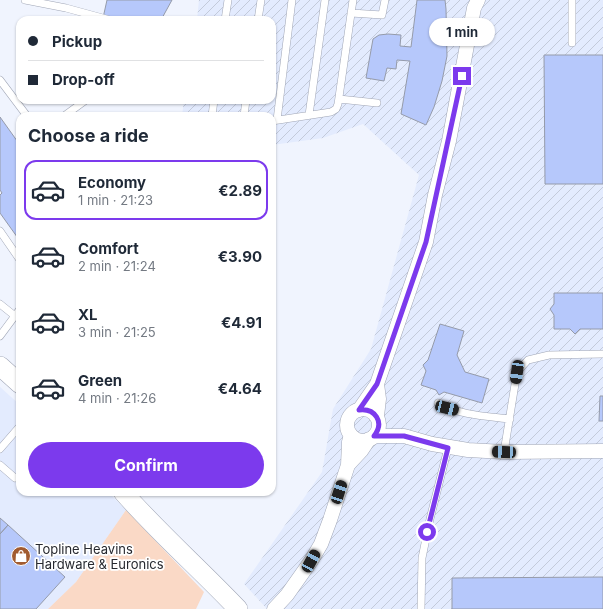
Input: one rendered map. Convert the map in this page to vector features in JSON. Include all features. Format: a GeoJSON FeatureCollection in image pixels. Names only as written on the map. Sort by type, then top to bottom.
{"type":"FeatureCollection","features":[{"type":"Feature","properties":{"kind":"main road"},"geometry":{"type":"LineString","coordinates":[[0,366],[16,380]]}},
{"type":"Feature","properties":{"kind":"main road"},"geometry":{"type":"LineString","coordinates":[[127,496],[238,609]]}},
{"type":"Feature","properties":{"kind":"street"},"geometry":{"type":"LineString","coordinates":[[359,410],[377,384],[426,242],[435,195],[449,141],[475,3]]}},
{"type":"Feature","properties":{"kind":"street"},"geometry":{"type":"LineString","coordinates":[[348,465],[378,430],[377,418],[379,399],[377,384]]}},
{"type":"Feature","properties":{"kind":"street"},"geometry":{"type":"LineString","coordinates":[[274,609],[287,595],[311,561],[330,520],[348,465],[349,442],[351,435],[348,420],[354,412],[359,410],[369,410],[377,418],[404,436]]}},
{"type":"Feature","properties":{"kind":"street"},"geometry":{"type":"LineString","coordinates":[[351,435],[360,440],[404,436],[448,448],[468,450],[504,452],[603,451]]}},
{"type":"Feature","properties":{"kind":"lane"},"geometry":{"type":"LineString","coordinates":[[25,0],[66,8],[95,16]]}},
{"type":"Feature","properties":{"kind":"lane"},"geometry":{"type":"LineString","coordinates":[[226,16],[228,0]]}},
{"type":"Feature","properties":{"kind":"lane"},"geometry":{"type":"LineString","coordinates":[[259,16],[261,0]]}},
{"type":"Feature","properties":{"kind":"lane"},"geometry":{"type":"LineString","coordinates":[[275,112],[292,0]]}},
{"type":"Feature","properties":{"kind":"lane"},"geometry":{"type":"LineString","coordinates":[[309,115],[325,0]]}},
{"type":"Feature","properties":{"kind":"lane"},"geometry":{"type":"LineString","coordinates":[[276,120],[332,112],[336,109],[339,99],[353,0]]}},
{"type":"Feature","properties":{"kind":"lane"},"geometry":{"type":"LineString","coordinates":[[351,13],[382,15],[384,0]]}},
{"type":"Feature","properties":{"kind":"lane"},"geometry":{"type":"LineString","coordinates":[[572,0],[572,43]]}},
{"type":"Feature","properties":{"kind":"lane"},"geometry":{"type":"LineString","coordinates":[[0,80],[16,101]]}},
{"type":"Feature","properties":{"kind":"lane"},"geometry":{"type":"LineString","coordinates":[[339,99],[377,103]]}},
{"type":"Feature","properties":{"kind":"lane"},"geometry":{"type":"LineString","coordinates":[[70,112],[80,104]]}},
{"type":"Feature","properties":{"kind":"lane"},"geometry":{"type":"LineString","coordinates":[[0,232],[16,254]]}},
{"type":"Feature","properties":{"kind":"lane"},"geometry":{"type":"LineString","coordinates":[[0,304],[15,316],[0,336]]}},
{"type":"Feature","properties":{"kind":"lane"},"geometry":{"type":"LineString","coordinates":[[504,452],[517,372],[528,360],[549,355],[603,354]]}},
{"type":"Feature","properties":{"kind":"lane"},"geometry":{"type":"LineString","coordinates":[[438,403],[447,408],[474,415],[510,419]]}},
{"type":"Feature","properties":{"kind":"lane"},"geometry":{"type":"LineString","coordinates":[[0,449],[16,431]]}},
{"type":"Feature","properties":{"kind":"lane"},"geometry":{"type":"LineString","coordinates":[[421,609],[422,558],[448,448]]}},
{"type":"Feature","properties":{"kind":"lane"},"geometry":{"type":"LineString","coordinates":[[0,465],[15,478]]}},
{"type":"Feature","properties":{"kind":"shaded area"},"geometry":{"type":"Polygon","coordinates":[[[199,0],[603,0],[603,609],[267,609],[244,584],[322,472],[333,409],[371,349],[419,175],[363,124],[323,138],[276,144],[276,112],[182,112],[184,104],[276,104],[276,16],[197,16],[199,0]]]}},
{"type":"Feature","properties":{"kind":"shaded area"},"geometry":{"type":"Polygon","coordinates":[[[0,387],[16,401],[16,496],[112,496],[126,510],[76,582],[48,609],[0,609],[0,387]]]}},
{"type":"Feature","properties":{"kind":"shaded area"},"geometry":{"type":"Polygon","coordinates":[[[126,510],[204,592],[196,609],[48,609],[76,582],[126,510]]]}},
{"type":"Feature","properties":{"kind":"building"},"geometry":{"type":"Polygon","coordinates":[[[107,0],[172,0],[163,16],[103,16],[107,0]]]}},
{"type":"Feature","properties":{"kind":"building"},"geometry":{"type":"Polygon","coordinates":[[[417,0],[445,0],[446,9],[447,56],[442,81],[434,107],[426,125],[401,114],[410,61],[397,60],[396,69],[387,68],[384,81],[366,78],[373,39],[379,35],[401,35],[400,46],[411,47],[417,0]]]}},
{"type":"Feature","properties":{"kind":"building"},"geometry":{"type":"Polygon","coordinates":[[[544,55],[603,55],[603,184],[545,184],[544,55]]]}},
{"type":"Feature","properties":{"kind":"building"},"geometry":{"type":"Polygon","coordinates":[[[0,117],[16,139],[16,235],[0,213],[0,195],[2,193],[0,190],[0,117]]]}},
{"type":"Feature","properties":{"kind":"building"},"geometry":{"type":"Polygon","coordinates":[[[554,293],[603,293],[603,329],[580,329],[575,334],[570,329],[554,329],[554,315],[550,309],[554,304],[554,293]]]}},
{"type":"Feature","properties":{"kind":"building"},"geometry":{"type":"Polygon","coordinates":[[[440,324],[464,331],[457,355],[465,372],[489,379],[482,403],[444,392],[439,395],[436,390],[421,385],[426,371],[423,365],[428,360],[440,324]]]}},
{"type":"Feature","properties":{"kind":"building"},"geometry":{"type":"Polygon","coordinates":[[[600,396],[603,396],[603,421],[599,421],[600,396]]]}},
{"type":"Feature","properties":{"kind":"building"},"geometry":{"type":"Polygon","coordinates":[[[0,518],[8,525],[0,534],[0,518]]]}},
{"type":"Feature","properties":{"kind":"building","name":"Topline Heavins Hardware & Euronics"},"geometry":{"type":"Polygon","coordinates":[[[8,525],[65,577],[36,609],[0,609],[0,534],[8,525]]]}},
{"type":"Feature","properties":{"kind":"building"},"geometry":{"type":"Polygon","coordinates":[[[603,577],[603,609],[452,609],[452,578],[603,577]]]}},
{"type":"Feature","properties":{"kind":"place","name":"Topline Heavins Hardware & Euronics"},"geometry":{"type":"Point","coordinates":[21,556]}},
{"type":"Feature","properties":{"kind":"route"},"geometry":{"type":"LineString","coordinates":[[427,532],[448,448],[404,436],[374,436],[379,425],[376,416],[369,410],[359,410],[377,384],[426,242],[462,76]]}}]}
